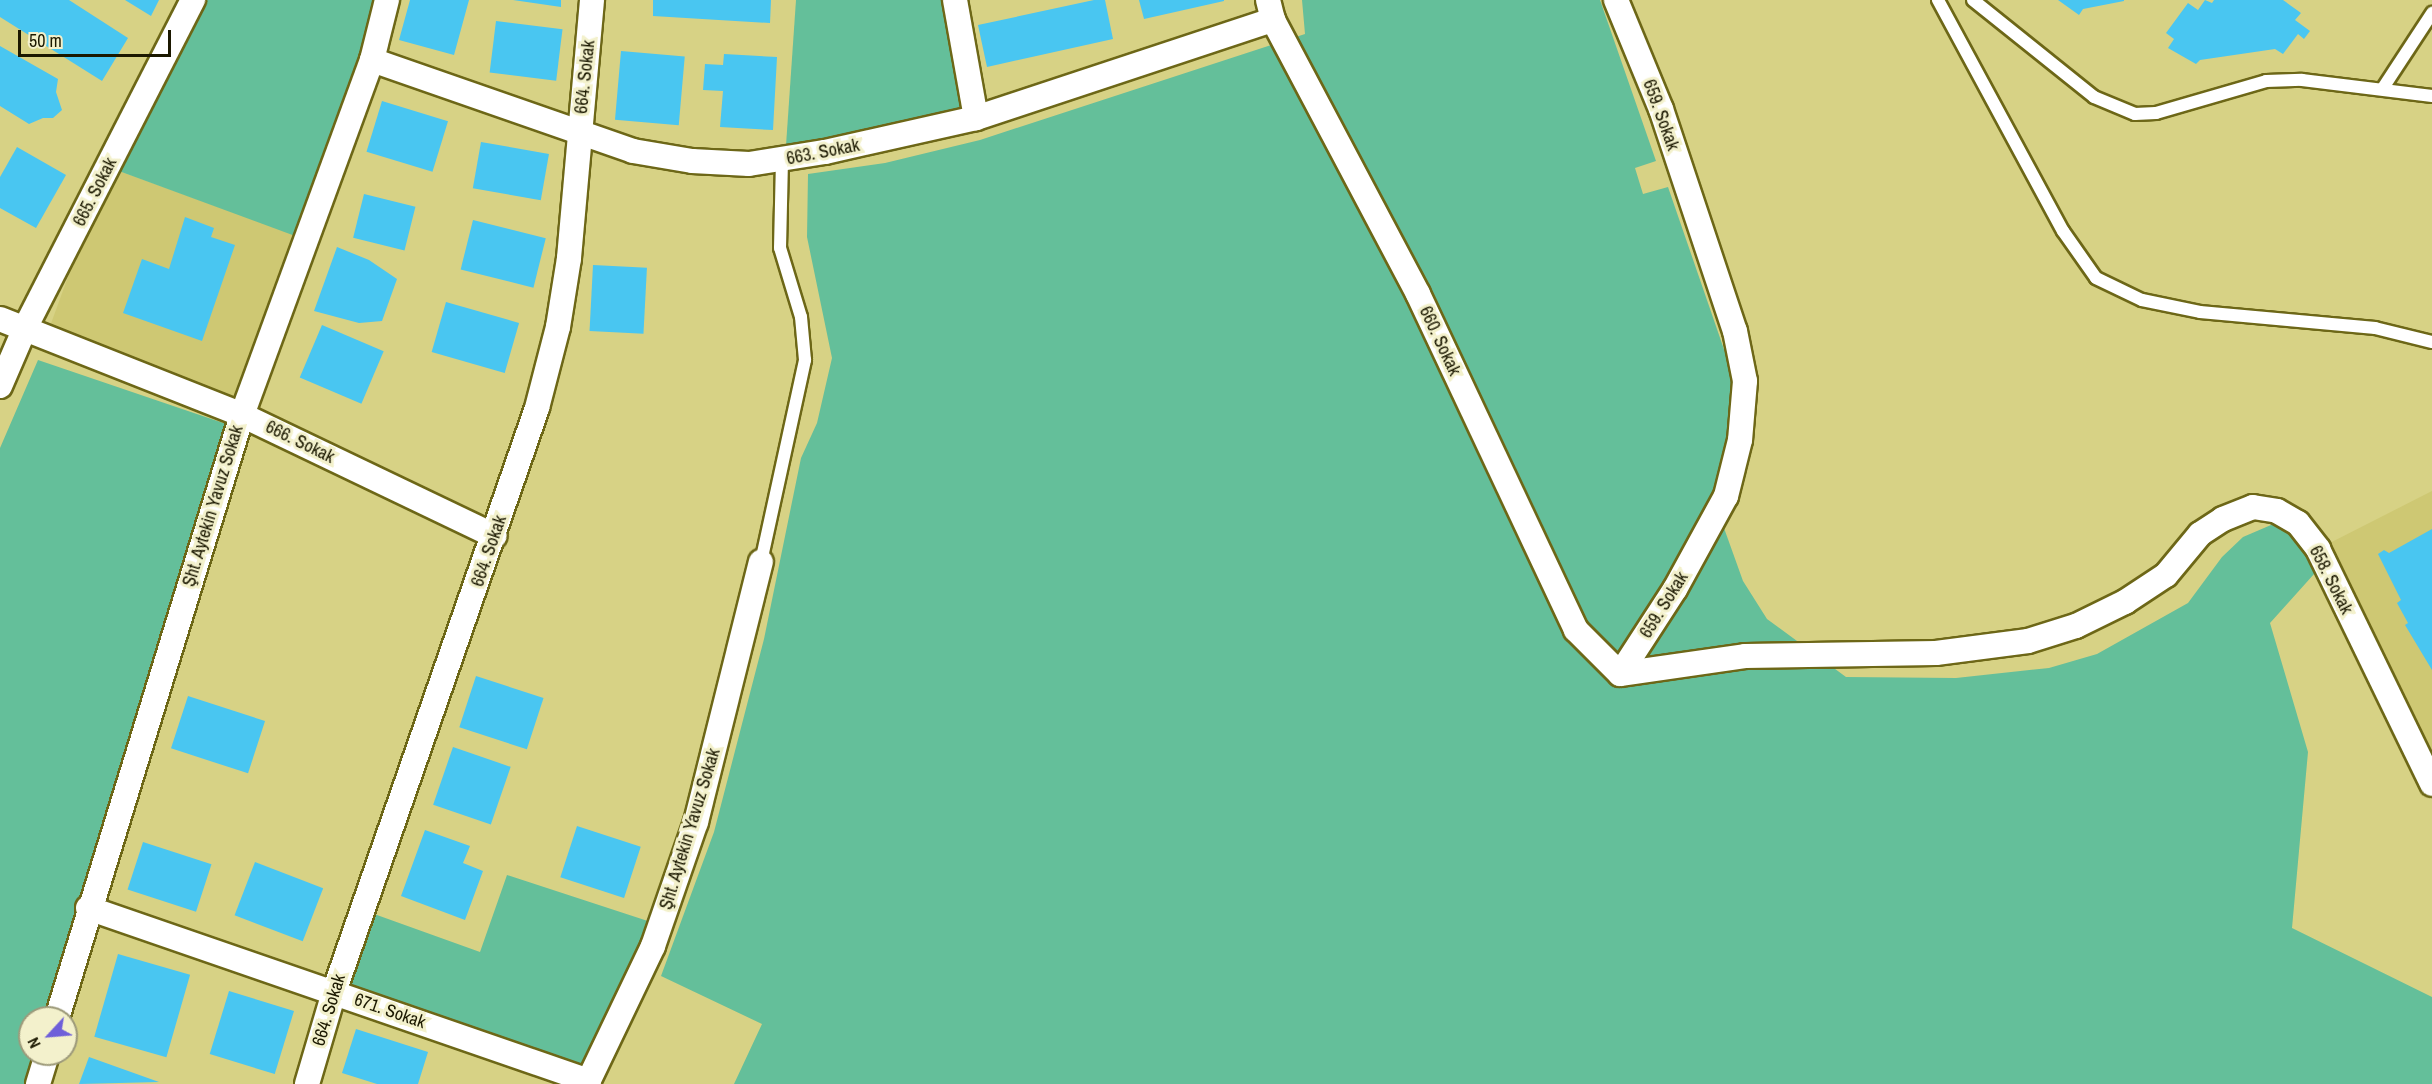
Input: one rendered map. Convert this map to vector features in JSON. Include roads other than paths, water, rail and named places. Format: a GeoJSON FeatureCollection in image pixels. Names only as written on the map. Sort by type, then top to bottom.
{"type":"FeatureCollection","features":[{"type":"Feature","properties":{"kind":"street","name":"665. Sokak"},"geometry":{"type":"LineString","coordinates":[[0,386],[25,328],[194,0]]}},
{"type":"Feature","properties":{"kind":"street","name":"Şht. Aytekin Yavuz Sokak"},"geometry":{"type":"LineString","coordinates":[[60,1006],[88,908],[242,415],[372,60],[387,0]]}},
{"type":"Feature","properties":{"kind":"street","name":"664. Sokak"},"geometry":{"type":"LineString","coordinates":[[307,1084],[334,992],[537,408],[558,327],[592,0]]}},
{"type":"Feature","properties":{"kind":"street"},"geometry":{"type":"LineString","coordinates":[[955,0],[976,118]]}},
{"type":"Feature","properties":{"kind":"street","name":"659. Sokak"},"geometry":{"type":"LineString","coordinates":[[1616,0],[1683,175],[1735,331],[1744,381],[1740,440],[1725,496],[1675,589],[1620,674]]}},
{"type":"Feature","properties":{"kind":"street","name":"663. Sokak"},"geometry":{"type":"LineString","coordinates":[[372,60],[633,151],[692,160],[749,164],[782,160],[976,118],[1270,10]]}},
{"type":"Feature","properties":{"kind":"street","name":"660. Sokak"},"geometry":{"type":"LineString","coordinates":[[1270,10],[1418,294],[1576,630],[1620,674]]}},
{"type":"Feature","properties":{"kind":"street","name":"666. Sokak"},"geometry":{"type":"LineString","coordinates":[[0,320],[242,415],[494,536]]}},
{"type":"Feature","properties":{"kind":"street","name":"658. Sokak"},"geometry":{"type":"LineString","coordinates":[[2166,574],[2200,534],[2223,519],[2253,507],[2277,511],[2298,524],[2318,549],[2432,784]]}},
{"type":"Feature","properties":{"kind":"street","name":"Şht. Aytekin Yavuz Sokak"},"geometry":{"type":"LineString","coordinates":[[588,1083],[653,946],[696,822],[761,562]]}},
{"type":"Feature","properties":{"kind":"street","name":"659. Sokak"},"geometry":{"type":"LineString","coordinates":[[1620,674],[1745,656],[1936,653],[2028,641],[2076,626],[2166,574]]}},
{"type":"Feature","properties":{"kind":"street","name":"671. Sokak"},"geometry":{"type":"LineString","coordinates":[[88,908],[334,992],[588,1083]]}},
{"type":"Feature","properties":{"kind":"street"},"geometry":{"type":"LineString","coordinates":[[38,1084],[43,1066]]}},
{"type":"Feature","properties":{"kind":"lane"},"geometry":{"type":"LineString","coordinates":[[1938,0],[2047,202],[2096,278],[2142,300],[2200,312],[2375,328],[2432,342]]}},
{"type":"Feature","properties":{"kind":"lane"},"geometry":{"type":"LineString","coordinates":[[1973,0],[2094,97],[2135,114],[2156,113],[2266,81],[2302,80],[2383,88],[2432,96]]}},
{"type":"Feature","properties":{"kind":"lane"},"geometry":{"type":"LineString","coordinates":[[2383,88],[2432,13]]}},
{"type":"Feature","properties":{"kind":"lane"},"geometry":{"type":"LineString","coordinates":[[761,562],[805,360],[801,317],[780,248],[782,160]]}}]}
